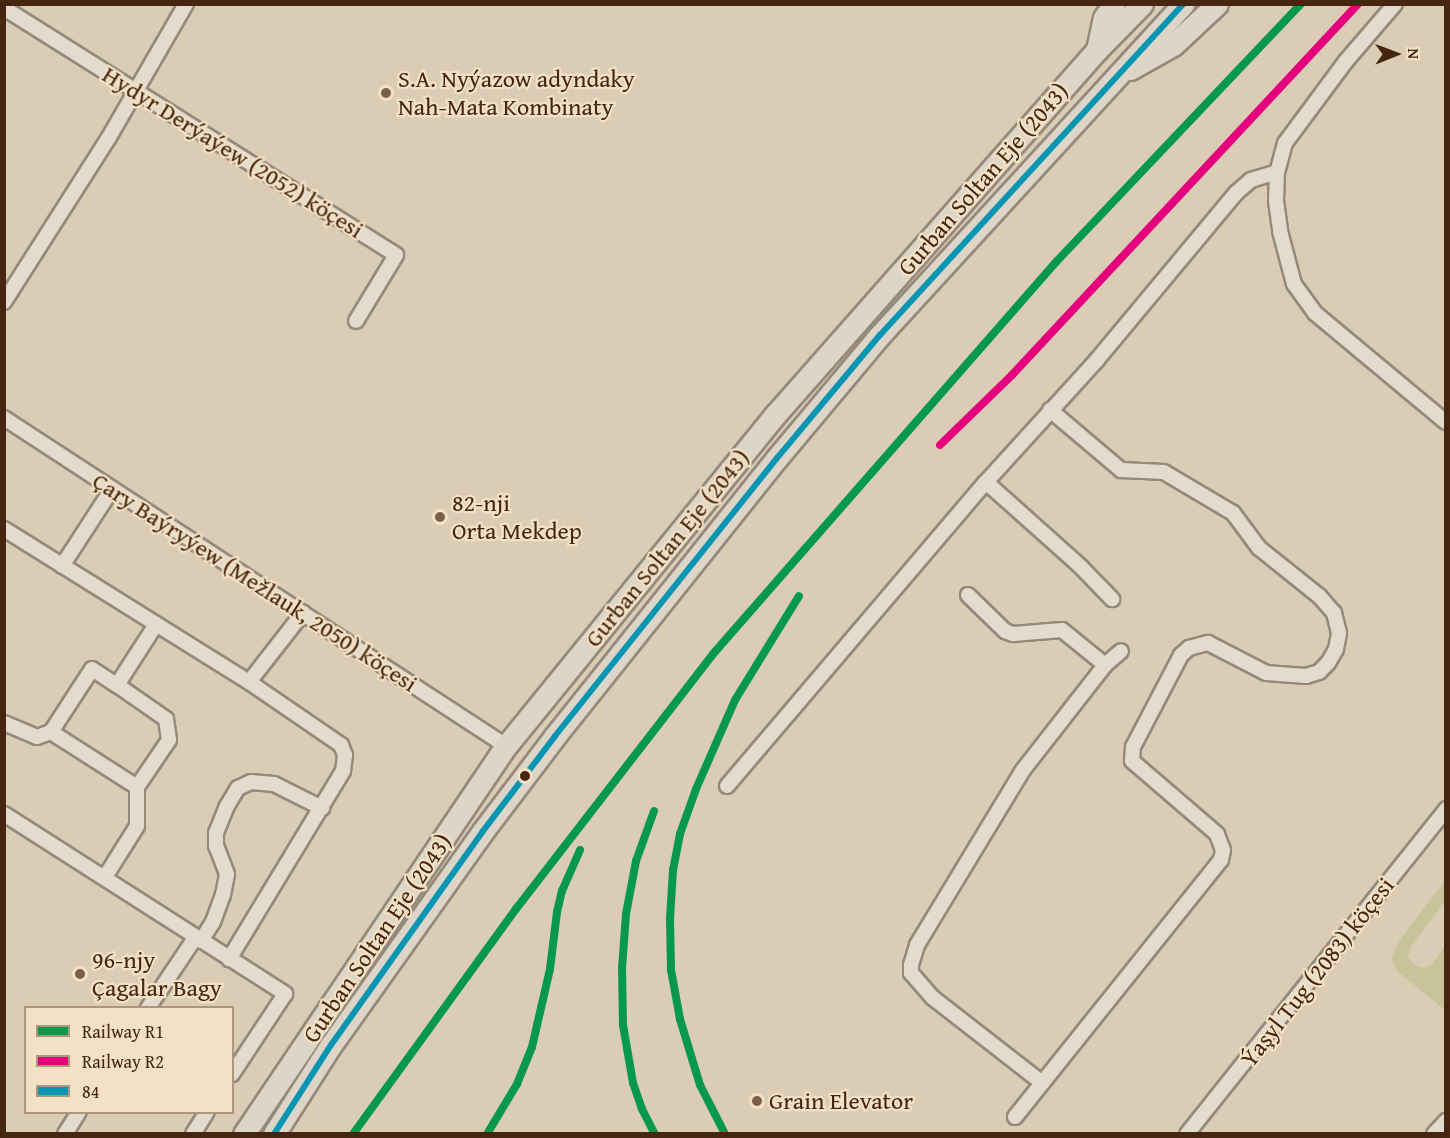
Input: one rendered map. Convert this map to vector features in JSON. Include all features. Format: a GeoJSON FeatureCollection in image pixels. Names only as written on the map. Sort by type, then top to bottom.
{"type":"FeatureCollection","features":[{"type":"Feature","properties":{"kind":"highway"},"geometry":{"type":"LineString","coordinates":[[1097,50],[1104,18],[1114,4]]}},
{"type":"Feature","properties":{"kind":"highway","name":"Gurban Soltan Eje (2043)"},"geometry":{"type":"LineString","coordinates":[[244,1134],[506,746],[775,415],[1097,50],[1143,4]]}},
{"type":"Feature","properties":{"kind":"highway","name":"Gurban Soltan Eje (2043)"},"geometry":{"type":"LineString","coordinates":[[274,1134],[332,1045],[483,831],[555,736],[777,458],[880,335],[1183,4]]}},
{"type":"Feature","properties":{"kind":"highway"},"geometry":{"type":"LineString","coordinates":[[1114,78],[1173,45],[1217,4]]}},
{"type":"Feature","properties":{"kind":"street"},"geometry":{"type":"LineString","coordinates":[[4,302],[137,91],[186,4]]}},
{"type":"Feature","properties":{"kind":"street"},"geometry":{"type":"LineString","coordinates":[[1395,4],[1346,61],[1285,143],[1277,172],[1276,201],[1280,231],[1293,284],[1315,313],[1446,422]]}},
{"type":"Feature","properties":{"kind":"street","name":"Hydyr Derýaýew (2052) köçesi"},"geometry":{"type":"LineString","coordinates":[[4,8],[396,255],[356,321]]}},
{"type":"Feature","properties":{"kind":"street"},"geometry":{"type":"LineString","coordinates":[[726,786],[986,482],[1096,361],[1236,192],[1251,180],[1277,172]]}},
{"type":"Feature","properties":{"kind":"street"},"geometry":{"type":"LineString","coordinates":[[1016,1117],[1041,1082],[1221,860],[1223,850],[1217,834],[1132,761],[1133,747],[1181,655],[1189,648],[1208,643],[1266,674],[1306,676],[1319,672],[1328,663],[1336,649],[1339,633],[1334,613],[1327,604],[1259,548],[1233,513],[1164,472],[1121,470],[1050,410]]}},
{"type":"Feature","properties":{"kind":"street","name":"Çary Baýryýew (Mežlauk, 2050) köçesi"},"geometry":{"type":"LineString","coordinates":[[4,418],[506,746]]}},
{"type":"Feature","properties":{"kind":"street"},"geometry":{"type":"LineString","coordinates":[[986,482],[1081,567],[1112,599]]}},
{"type":"Feature","properties":{"kind":"street"},"geometry":{"type":"LineString","coordinates":[[62,566],[112,489]]}},
{"type":"Feature","properties":{"kind":"street"},"geometry":{"type":"LineString","coordinates":[[4,529],[249,682],[341,745],[345,755],[343,771],[229,959]]}},
{"type":"Feature","properties":{"kind":"street"},"geometry":{"type":"LineString","coordinates":[[968,595],[1005,631],[1013,634],[1062,630],[1105,665]]}},
{"type":"Feature","properties":{"kind":"street"},"geometry":{"type":"LineString","coordinates":[[249,682],[303,613]]}},
{"type":"Feature","properties":{"kind":"street"},"geometry":{"type":"LineString","coordinates":[[117,685],[156,626]]}},
{"type":"Feature","properties":{"kind":"street"},"geometry":{"type":"LineString","coordinates":[[1041,1082],[932,997],[911,973],[911,965],[917,945],[1023,770],[1105,665],[1120,651]]}},
{"type":"Feature","properties":{"kind":"street"},"geometry":{"type":"LineString","coordinates":[[4,723],[37,737],[51,732],[92,669],[166,719],[169,740],[137,787],[137,826],[105,877]]}},
{"type":"Feature","properties":{"kind":"street"},"geometry":{"type":"LineString","coordinates":[[51,732],[137,787]]}},
{"type":"Feature","properties":{"kind":"street"},"geometry":{"type":"LineString","coordinates":[[149,1006],[213,922],[224,895],[227,874],[216,846],[216,833],[227,806],[238,788],[251,782],[273,784],[322,808]]}},
{"type":"Feature","properties":{"kind":"street","name":"Ýaşyl Tug (2083) köçesi"},"geometry":{"type":"LineString","coordinates":[[1187,1134],[1446,809]]}},
{"type":"Feature","properties":{"kind":"street"},"geometry":{"type":"LineString","coordinates":[[4,814],[285,994],[234,1071]]}},
{"type":"Feature","properties":{"kind":"street"},"geometry":{"type":"LineString","coordinates":[[65,1134],[78,1114]]}},
{"type":"Feature","properties":{"kind":"street"},"geometry":{"type":"LineString","coordinates":[[193,1134],[206,1114]]}},
{"type":"Feature","properties":{"kind":"street"},"geometry":{"type":"LineString","coordinates":[[1434,1134],[1446,1121]]}},
{"type":"Feature","properties":{"kind":"shaded area"},"geometry":{"type":"Polygon","coordinates":[[[1445,881],[1445,901],[1411,946],[1408,956],[1414,965],[1424,968],[1433,963],[1445,946],[1445,1010],[1397,971],[1391,958],[1401,938],[1445,881]]]}},
{"type":"Feature","properties":{"kind":"rail line","name":"R1"},"geometry":{"type":"LineString","coordinates":[[353,1134],[516,909],[713,654],[1056,262],[1301,4]]}},
{"type":"Feature","properties":{"kind":"rail line","name":"R2"},"geometry":{"type":"LineString","coordinates":[[940,445],[1012,375],[1358,4]]}},
{"type":"Feature","properties":{"kind":"rail line","name":"R1"},"geometry":{"type":"LineString","coordinates":[[725,1134],[700,1085],[680,1019],[671,970],[670,919],[673,870],[680,834],[696,789],[735,700],[799,596]]}},
{"type":"Feature","properties":{"kind":"rail line","name":"R1"},"geometry":{"type":"LineString","coordinates":[[654,811],[636,861],[626,914],[622,968],[623,1025],[633,1083],[642,1109],[655,1134]]}},
{"type":"Feature","properties":{"kind":"rail line","name":"R1"},"geometry":{"type":"LineString","coordinates":[[487,1134],[517,1084],[532,1047],[550,969],[562,891],[580,850]]}},
{"type":"Feature","properties":{"kind":"transit line","name":"84"},"geometry":{"type":"LineString","coordinates":[[274,1134],[331,1045],[483,831],[555,736],[777,458],[880,335],[1183,4]]}},
{"type":"Feature","properties":{"kind":"place","name":"S.A. Nyýazow adyndaky Nah-Mata Kombinaty"},"geometry":{"type":"Point","coordinates":[386,93]}},
{"type":"Feature","properties":{"kind":"place","name":"82-nji Orta Mekdep"},"geometry":{"type":"Point","coordinates":[440,517]}},
{"type":"Feature","properties":{"kind":"place","name":"96-njy Çagalar Bagy"},"geometry":{"type":"Point","coordinates":[80,974]}},
{"type":"Feature","properties":{"kind":"place","name":"Grain Elevator"},"geometry":{"type":"Point","coordinates":[757,1101]}}]}
